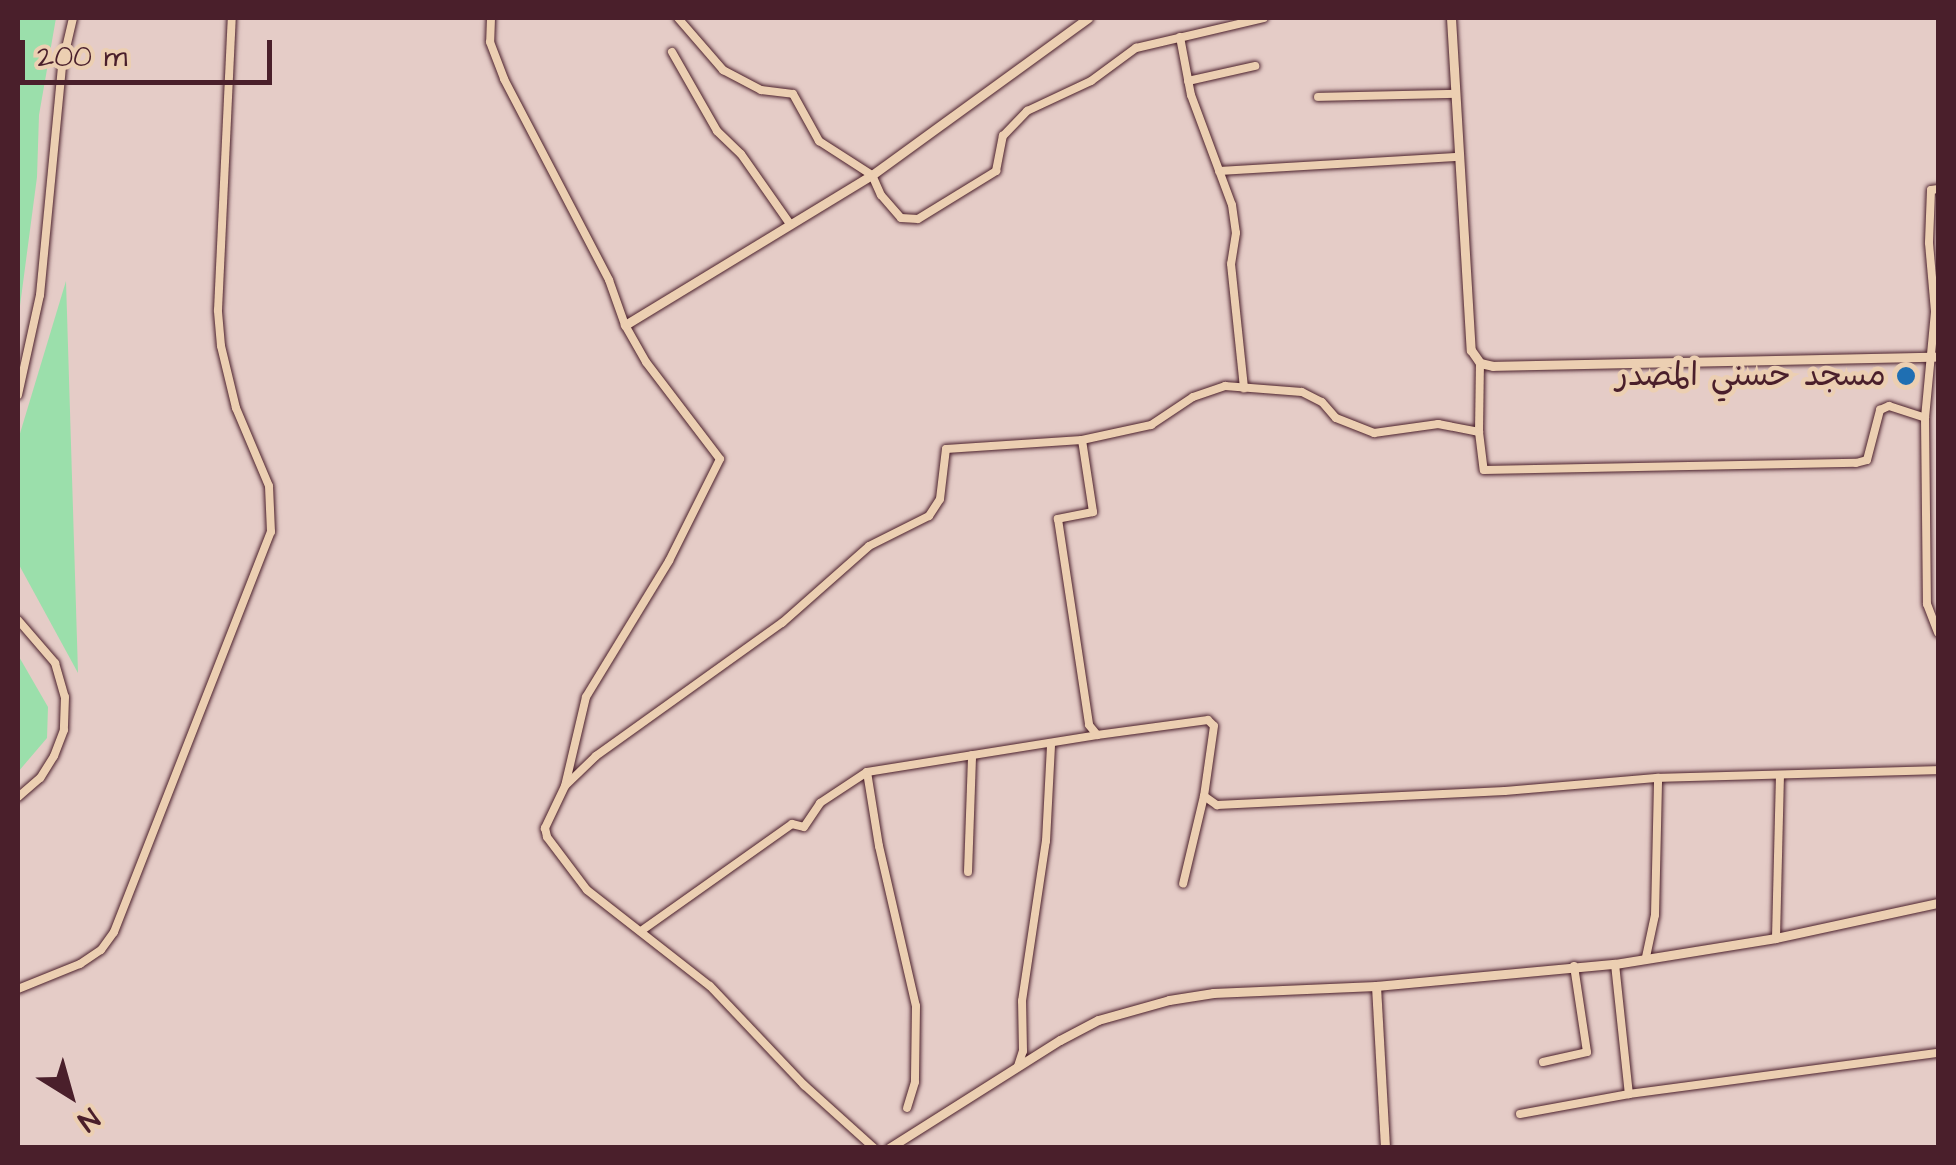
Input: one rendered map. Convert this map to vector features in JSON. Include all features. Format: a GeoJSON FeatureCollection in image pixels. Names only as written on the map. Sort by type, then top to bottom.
{"type":"FeatureCollection","features":[{"type":"Feature","properties":{"kind":"street"},"geometry":{"type":"LineString","coordinates":[[18,395],[40,295],[62,64],[73,18]]}},
{"type":"Feature","properties":{"kind":"street"},"geometry":{"type":"LineString","coordinates":[[18,989],[80,964],[101,950],[114,932],[271,532],[269,486],[236,408],[220,346],[218,310],[232,18]]}},
{"type":"Feature","properties":{"kind":"street"},"geometry":{"type":"LineString","coordinates":[[491,18],[490,42],[504,79],[609,280],[625,325],[646,362],[720,458],[669,561],[586,697],[565,786],[550,813],[547,836],[587,890],[710,986],[804,1085],[874,1148]]}},
{"type":"Feature","properties":{"kind":"street"},"geometry":{"type":"LineString","coordinates":[[678,18],[701,49],[731,76],[761,90],[793,94],[820,140],[872,175],[881,195],[902,218],[918,219],[996,171],[1003,136],[1027,111],[1091,81],[1136,48],[1264,18]]}},
{"type":"Feature","properties":{"kind":"street"},"geometry":{"type":"LineString","coordinates":[[625,325],[872,175],[1088,18]]}},
{"type":"Feature","properties":{"kind":"street"},"geometry":{"type":"LineString","coordinates":[[1451,18],[1456,157],[1471,350],[1480,363],[1479,432],[1484,470],[1775,466],[1867,460],[1880,410],[1889,406],[1925,418]]}},
{"type":"Feature","properties":{"kind":"street"},"geometry":{"type":"LineString","coordinates":[[1180,37],[1188,81],[1236,234],[1231,264],[1244,388]]}},
{"type":"Feature","properties":{"kind":"street"},"geometry":{"type":"LineString","coordinates":[[672,52],[717,131],[741,154],[790,224]]}},
{"type":"Feature","properties":{"kind":"street"},"geometry":{"type":"LineString","coordinates":[[1188,81],[1255,66]]}},
{"type":"Feature","properties":{"kind":"street"},"geometry":{"type":"LineString","coordinates":[[1318,97],[1454,94]]}},
{"type":"Feature","properties":{"kind":"street"},"geometry":{"type":"LineString","coordinates":[[1219,171],[1456,157]]}},
{"type":"Feature","properties":{"kind":"street"},"geometry":{"type":"LineString","coordinates":[[1938,190],[1930,190],[1935,357],[1925,418],[1927,604],[1938,634]]}},
{"type":"Feature","properties":{"kind":"street"},"geometry":{"type":"LineString","coordinates":[[1480,363],[1493,366],[1935,357]]}},
{"type":"Feature","properties":{"kind":"street"},"geometry":{"type":"LineString","coordinates":[[565,786],[596,756],[782,623],[869,546],[929,516],[940,499],[946,449],[1082,440],[1151,425],[1211,388],[1302,392],[1322,402],[1336,418],[1374,433],[1438,424],[1479,432]]}},
{"type":"Feature","properties":{"kind":"street"},"geometry":{"type":"LineString","coordinates":[[1082,440],[1093,512],[1058,519],[1089,725],[1097,736]]}},
{"type":"Feature","properties":{"kind":"street"},"geometry":{"type":"LineString","coordinates":[[18,620],[54,663],[66,697],[64,730],[54,756],[40,778],[18,796]]}},
{"type":"Feature","properties":{"kind":"street"},"geometry":{"type":"LineString","coordinates":[[641,931],[792,824],[804,827],[820,803],[867,772],[1208,720],[1214,726],[1204,796],[1183,884]]}},
{"type":"Feature","properties":{"kind":"street"},"geometry":{"type":"LineString","coordinates":[[1018,1066],[1023,1051],[1022,1001],[1046,841],[1051,744]]}},
{"type":"Feature","properties":{"kind":"street"},"geometry":{"type":"LineString","coordinates":[[968,872],[972,754]]}},
{"type":"Feature","properties":{"kind":"street"},"geometry":{"type":"LineString","coordinates":[[1204,796],[1217,805],[1658,778],[1938,770]]}},
{"type":"Feature","properties":{"kind":"street"},"geometry":{"type":"LineString","coordinates":[[867,772],[878,846],[916,1006],[915,1082],[907,1108]]}},
{"type":"Feature","properties":{"kind":"street"},"geometry":{"type":"LineString","coordinates":[[1776,938],[1780,777]]}},
{"type":"Feature","properties":{"kind":"street"},"geometry":{"type":"LineString","coordinates":[[1646,957],[1655,915],[1658,778]]}},
{"type":"Feature","properties":{"kind":"street"},"geometry":{"type":"LineString","coordinates":[[888,1148],[1098,1020],[1169,1000],[1213,992],[1376,986],[1615,964],[1776,938],[1938,903]]}},
{"type":"Feature","properties":{"kind":"street"},"geometry":{"type":"LineString","coordinates":[[1615,964],[1629,1094]]}},
{"type":"Feature","properties":{"kind":"street"},"geometry":{"type":"LineString","coordinates":[[1543,1062],[1586,1052],[1574,966]]}},
{"type":"Feature","properties":{"kind":"street"},"geometry":{"type":"LineString","coordinates":[[1376,986],[1385,1148]]}},
{"type":"Feature","properties":{"kind":"street"},"geometry":{"type":"LineString","coordinates":[[1520,1114],[1629,1094],[1757,1081],[1938,1053]]}},
{"type":"Feature","properties":{"kind":"green space"},"geometry":{"type":"Polygon","coordinates":[[[18,18],[56,18],[39,115],[37,177],[18,321],[18,18]]]}},
{"type":"Feature","properties":{"kind":"green space"},"geometry":{"type":"Polygon","coordinates":[[[66,281],[78,673],[18,563],[18,440],[66,281]]]}},
{"type":"Feature","properties":{"kind":"green space"},"geometry":{"type":"Polygon","coordinates":[[[18,655],[48,707],[47,738],[18,772],[18,655]]]}},
{"type":"Feature","properties":{"kind":"place","name":"مسجد حسني المصدر"},"geometry":{"type":"Point","coordinates":[1906,376]}}]}
